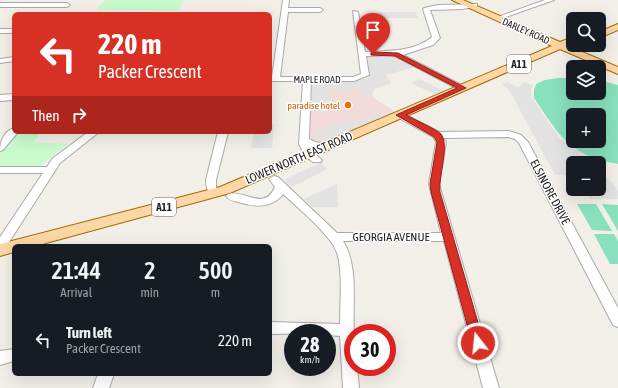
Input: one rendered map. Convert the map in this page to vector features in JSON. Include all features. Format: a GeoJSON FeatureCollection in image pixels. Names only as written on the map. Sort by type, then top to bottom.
{"type":"FeatureCollection","features":[{"type":"Feature","properties":{"kind":"main road","name":"DARLEY ROAD"},"geometry":{"type":"LineString","coordinates":[[456,0],[470,4],[545,37],[566,42]]}},
{"type":"Feature","properties":{"kind":"main road"},"geometry":{"type":"LineString","coordinates":[[606,26],[618,21]]}},
{"type":"Feature","properties":{"kind":"main road"},"geometry":{"type":"LineString","coordinates":[[606,32],[618,27]]}},
{"type":"Feature","properties":{"kind":"main road"},"geometry":{"type":"LineString","coordinates":[[545,37],[559,38],[566,41]]}},
{"type":"Feature","properties":{"kind":"main road"},"geometry":{"type":"LineString","coordinates":[[545,37],[550,46],[549,54],[594,58]]}},
{"type":"Feature","properties":{"kind":"main road","name":"LOWER NORTH EAST ROAD"},"geometry":{"type":"LineString","coordinates":[[22,244],[214,193],[242,183],[313,157],[566,47]]}},
{"type":"Feature","properties":{"kind":"main road","name":"DARLEY ROAD"},"geometry":{"type":"LineString","coordinates":[[585,52],[618,71]]}},
{"type":"Feature","properties":{"kind":"main road"},"geometry":{"type":"LineString","coordinates":[[589,52],[594,58]]}},
{"type":"Feature","properties":{"kind":"main road","name":"LOWER NORTH EAST ROAD"},"geometry":{"type":"LineString","coordinates":[[55,244],[278,182],[326,147],[404,118],[463,88],[549,54]]}},
{"type":"Feature","properties":{"kind":"main road","name":"DARLEY ROAD"},"geometry":{"type":"LineString","coordinates":[[594,58],[618,65]]}},
{"type":"Feature","properties":{"kind":"main road"},"geometry":{"type":"LineString","coordinates":[[232,196],[242,183]]}},
{"type":"Feature","properties":{"kind":"main road","name":"LOWER NORTH EAST ROAD"},"geometry":{"type":"LineString","coordinates":[[0,250],[12,247]]}},
{"type":"Feature","properties":{"kind":"main road"},"geometry":{"type":"LineString","coordinates":[[0,259],[12,256]]}},
{"type":"Feature","properties":{"kind":"street"},"geometry":{"type":"LineString","coordinates":[[273,79],[286,0]]}},
{"type":"Feature","properties":{"kind":"street"},"geometry":{"type":"LineString","coordinates":[[530,0],[540,4]]}},
{"type":"Feature","properties":{"kind":"street"},"geometry":{"type":"LineString","coordinates":[[501,17],[551,0]]}},
{"type":"Feature","properties":{"kind":"street"},"geometry":{"type":"LineString","coordinates":[[0,5],[69,2]]}},
{"type":"Feature","properties":{"kind":"street"},"geometry":{"type":"LineString","coordinates":[[60,12],[69,2]]}},
{"type":"Feature","properties":{"kind":"street"},"geometry":{"type":"LineString","coordinates":[[355,12],[362,54],[396,54],[436,40],[426,9],[470,4]]}},
{"type":"Feature","properties":{"kind":"street"},"geometry":{"type":"LineString","coordinates":[[284,10],[320,10]]}},
{"type":"Feature","properties":{"kind":"street"},"geometry":{"type":"LineString","coordinates":[[0,31],[12,31]]}},
{"type":"Feature","properties":{"kind":"street","name":"MAPLE ROAD"},"geometry":{"type":"LineString","coordinates":[[273,79],[354,79],[364,77],[362,54]]}},
{"type":"Feature","properties":{"kind":"street"},"geometry":{"type":"LineString","coordinates":[[396,54],[463,88]]}},
{"type":"Feature","properties":{"kind":"street"},"geometry":{"type":"LineString","coordinates":[[0,61],[12,60]]}},
{"type":"Feature","properties":{"kind":"street"},"geometry":{"type":"LineString","coordinates":[[307,79],[304,140],[306,150],[313,157]]}},
{"type":"Feature","properties":{"kind":"street"},"geometry":{"type":"LineString","coordinates":[[0,98],[12,97]]}},
{"type":"Feature","properties":{"kind":"street"},"geometry":{"type":"LineString","coordinates":[[404,118],[438,135],[441,142],[434,184],[491,388]]}},
{"type":"Feature","properties":{"kind":"street"},"geometry":{"type":"LineString","coordinates":[[0,148],[12,133]]}},
{"type":"Feature","properties":{"kind":"street"},"geometry":{"type":"LineString","coordinates":[[0,247],[49,170],[60,156],[91,134]]}},
{"type":"Feature","properties":{"kind":"street"},"geometry":{"type":"LineString","coordinates":[[214,193],[211,186],[211,180],[222,134]]}},
{"type":"Feature","properties":{"kind":"street","name":"ELSINORE DRIVE"},"geometry":{"type":"LineString","coordinates":[[438,135],[509,134],[518,137],[523,142],[618,321]]}},
{"type":"Feature","properties":{"kind":"street"},"geometry":{"type":"LineString","coordinates":[[304,140],[312,145],[326,147]]}},
{"type":"Feature","properties":{"kind":"street"},"geometry":{"type":"LineString","coordinates":[[0,170],[49,170]]}},
{"type":"Feature","properties":{"kind":"street"},"geometry":{"type":"LineString","coordinates":[[274,198],[279,192],[278,182]]}},
{"type":"Feature","properties":{"kind":"street"},"geometry":{"type":"LineString","coordinates":[[278,182],[334,237],[343,251],[346,263],[347,324]]}},
{"type":"Feature","properties":{"kind":"street"},"geometry":{"type":"LineString","coordinates":[[232,196],[253,203],[263,202],[274,198],[285,198],[298,202]]}},
{"type":"Feature","properties":{"kind":"street","name":"GEORGIA AVENUE"},"geometry":{"type":"LineString","coordinates":[[334,237],[448,237]]}},
{"type":"Feature","properties":{"kind":"street"},"geometry":{"type":"LineString","coordinates":[[272,328],[344,330]]}},
{"type":"Feature","properties":{"kind":"street"},"geometry":{"type":"LineString","coordinates":[[0,358],[12,355]]}},
{"type":"Feature","properties":{"kind":"street"},"geometry":{"type":"LineString","coordinates":[[101,388],[105,376]]}},
{"type":"Feature","properties":{"kind":"street"},"geometry":{"type":"LineString","coordinates":[[350,376],[351,388]]}},
{"type":"Feature","properties":{"kind":"shaded area"},"geometry":{"type":"Polygon","coordinates":[[[378,12],[415,12],[418,18],[380,18],[378,12]]]}},
{"type":"Feature","properties":{"kind":"shaded area"},"geometry":{"type":"Polygon","coordinates":[[[366,54],[395,56],[414,67],[385,75],[391,83],[374,89],[372,97],[361,98],[359,88],[353,88],[353,90],[329,90],[330,108],[325,109],[325,112],[313,112],[312,81],[360,80],[369,78],[366,54]]]}},
{"type":"Feature","properties":{"kind":"shaded area","name":"paradise hotel"},"geometry":{"type":"Polygon","coordinates":[[[395,56],[415,67],[385,75],[391,83],[374,89],[372,97],[397,113],[310,150],[312,81],[360,80],[369,78],[395,56]]]}},
{"type":"Feature","properties":{"kind":"shaded area"},"geometry":{"type":"Polygon","coordinates":[[[419,79],[443,91],[434,94],[411,83],[419,79]]]}},
{"type":"Feature","properties":{"kind":"shaded area"},"geometry":{"type":"Polygon","coordinates":[[[507,82],[518,87],[525,82],[533,85],[531,89],[531,96],[560,139],[566,143],[566,148],[575,148],[588,156],[566,156],[566,175],[555,175],[509,90],[502,84],[507,82]]]}},
{"type":"Feature","properties":{"kind":"shaded area"},"geometry":{"type":"Polygon","coordinates":[[[378,111],[384,115],[325,140],[313,133],[349,119],[353,122],[378,111]]]}},
{"type":"Feature","properties":{"kind":"shaded area"},"geometry":{"type":"Polygon","coordinates":[[[272,124],[274,124],[272,148],[251,148],[254,134],[272,134],[272,124]]]}},
{"type":"Feature","properties":{"kind":"shaded area"},"geometry":{"type":"Polygon","coordinates":[[[320,163],[327,169],[292,187],[286,182],[287,178],[320,163]]]}},
{"type":"Feature","properties":{"kind":"shaded area"},"geometry":{"type":"Polygon","coordinates":[[[606,178],[611,181],[618,191],[618,199],[590,199],[588,196],[606,196],[606,178]]]}},
{"type":"Feature","properties":{"kind":"shaded area"},"geometry":{"type":"Polygon","coordinates":[[[337,184],[338,207],[313,207],[304,199],[337,184]]]}},
{"type":"Feature","properties":{"kind":"green space"},"geometry":{"type":"Polygon","coordinates":[[[105,0],[184,0],[179,11],[96,10],[105,0]]]}},
{"type":"Feature","properties":{"kind":"green space"},"geometry":{"type":"Polygon","coordinates":[[[566,78],[566,100],[606,100],[606,82],[618,85],[618,164],[606,161],[606,156],[591,156],[576,148],[606,148],[606,108],[566,108],[566,141],[551,124],[534,98],[536,84],[545,80],[566,78]]]}},
{"type":"Feature","properties":{"kind":"green space"},"geometry":{"type":"Polygon","coordinates":[[[14,134],[39,134],[34,142],[68,144],[38,167],[0,167],[0,153],[14,134]]]}},
{"type":"Feature","properties":{"kind":"green space"},"geometry":{"type":"Polygon","coordinates":[[[577,204],[596,204],[612,231],[592,230],[577,204]]]}},
{"type":"Feature","properties":{"kind":"green space"},"geometry":{"type":"Polygon","coordinates":[[[602,204],[618,205],[618,231],[602,204]]]}},
{"type":"Feature","properties":{"kind":"green space"},"geometry":{"type":"Polygon","coordinates":[[[594,234],[614,234],[618,241],[618,264],[610,264],[594,234]]]}},
{"type":"Feature","properties":{"kind":"place","name":"paradise hotel"},"geometry":{"type":"Point","coordinates":[348,105]}},
{"type":"Feature","properties":{"kind":"route"},"geometry":{"type":"LineString","coordinates":[[373,54],[396,54],[463,88],[400,115],[422,128],[438,135],[441,142],[434,184],[478,343]]}}]}
